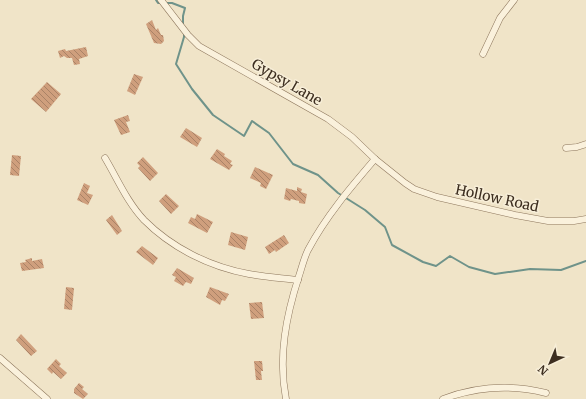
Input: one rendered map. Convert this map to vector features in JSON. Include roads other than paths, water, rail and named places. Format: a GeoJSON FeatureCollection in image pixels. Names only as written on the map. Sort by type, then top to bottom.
{"type":"FeatureCollection","features":[{"type":"Feature","properties":{"kind":"street","name":"Gypsy Lane"},"geometry":{"type":"LineString","coordinates":[[161,0],[188,35],[199,46],[328,118],[405,183]]}},
{"type":"Feature","properties":{"kind":"street"},"geometry":{"type":"LineString","coordinates":[[483,54],[500,18],[514,0]]}},
{"type":"Feature","properties":{"kind":"street"},"geometry":{"type":"LineString","coordinates":[[566,148],[586,144]]}},
{"type":"Feature","properties":{"kind":"street"},"geometry":{"type":"LineString","coordinates":[[105,158],[128,198],[144,219],[162,235],[188,253],[213,264],[248,274],[298,280]]}},
{"type":"Feature","properties":{"kind":"street"},"geometry":{"type":"LineString","coordinates":[[286,399],[283,383],[282,350],[288,313],[308,251],[334,208],[375,159]]}},
{"type":"Feature","properties":{"kind":"street","name":"Hollow Road"},"geometry":{"type":"LineString","coordinates":[[405,183],[414,189],[437,197],[515,215],[561,222],[586,220]]}},
{"type":"Feature","properties":{"kind":"street"},"geometry":{"type":"LineString","coordinates":[[0,358],[47,399]]}},
{"type":"Feature","properties":{"kind":"street"},"geometry":{"type":"LineString","coordinates":[[443,399],[470,391],[505,387],[520,387],[546,393]]}},
{"type":"Feature","properties":{"kind":"waterway"},"geometry":{"type":"LineString","coordinates":[[156,0],[158,3],[172,3],[185,8],[183,26]]}},
{"type":"Feature","properties":{"kind":"waterway"},"geometry":{"type":"LineString","coordinates":[[184,33],[176,64],[192,89],[213,115],[244,136],[252,121],[269,133],[293,164],[318,175],[338,193],[365,210],[385,227],[392,245],[423,262],[436,266],[450,256],[469,267],[495,274],[530,269],[561,270],[586,261]]}}]}
